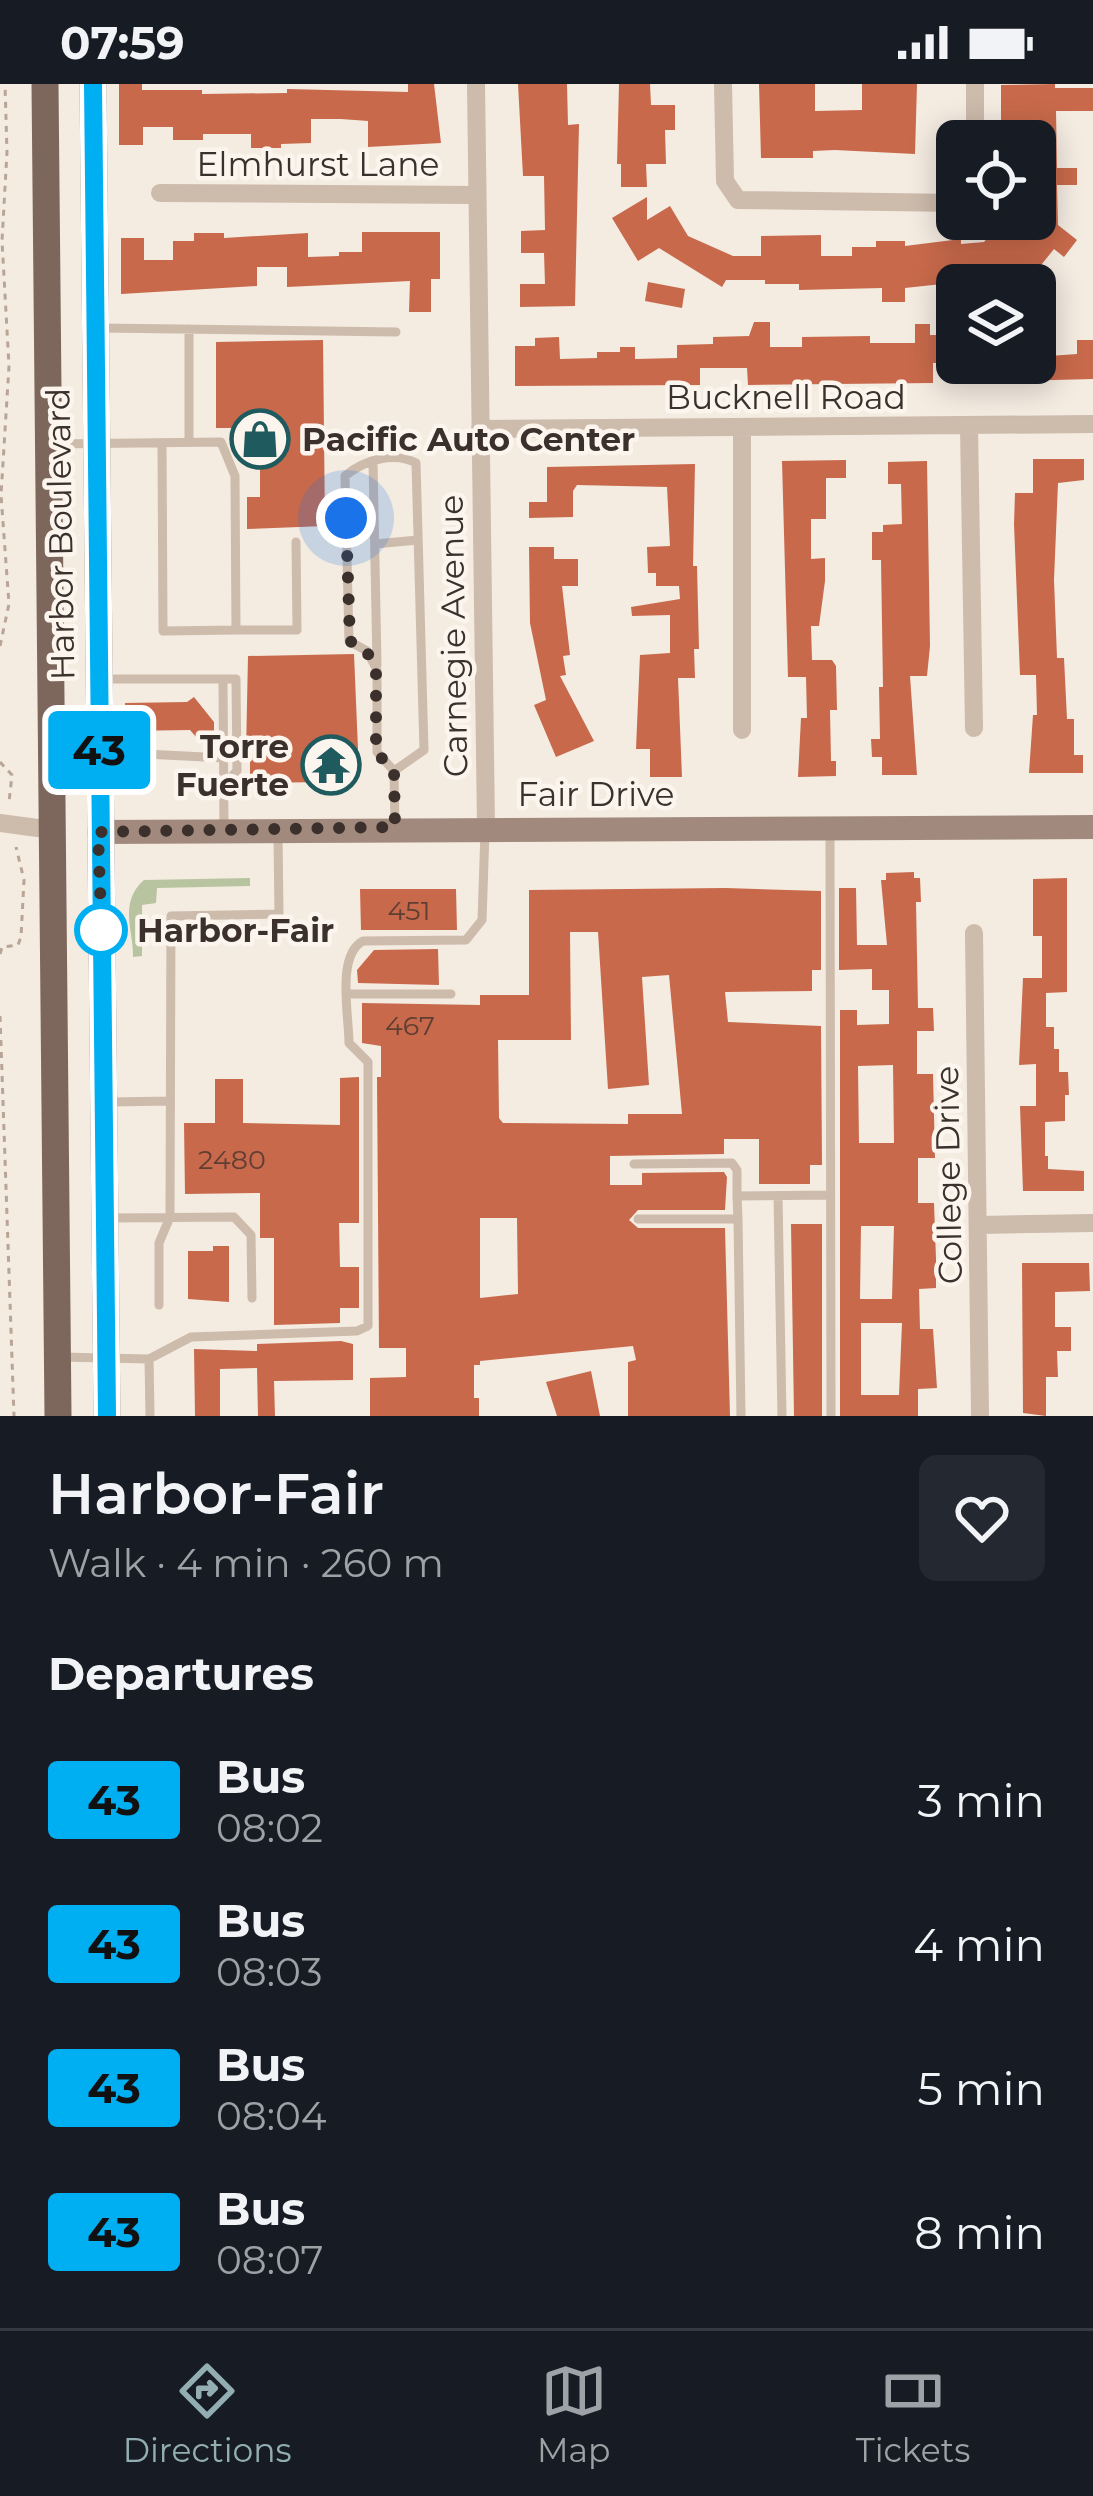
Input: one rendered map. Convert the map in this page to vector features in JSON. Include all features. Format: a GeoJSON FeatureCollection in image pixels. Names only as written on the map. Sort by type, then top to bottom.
{"type":"FeatureCollection","features":[{"type":"Feature","properties":{"kind":"main road","name":"Harbor Boulevard"},"geometry":{"type":"LineString","coordinates":[[45,84],[58,1416]]}},
{"type":"Feature","properties":{"kind":"main road","name":"Harbor Boulevard"},"geometry":{"type":"LineString","coordinates":[[93,84],[107,1416]]}},
{"type":"Feature","properties":{"kind":"main road","name":"Fair Drive"},"geometry":{"type":"LineString","coordinates":[[98,832],[486,826],[1093,827]]}},
{"type":"Feature","properties":{"kind":"main road"},"geometry":{"type":"LineString","coordinates":[[52,830],[98,832]]}},
{"type":"Feature","properties":{"kind":"street","name":"Carnegie Avenue"},"geometry":{"type":"LineString","coordinates":[[476,84],[486,826]]}},
{"type":"Feature","properties":{"kind":"street"},"geometry":{"type":"LineString","coordinates":[[723,84],[725,181],[738,200],[936,203]]}},
{"type":"Feature","properties":{"kind":"street"},"geometry":{"type":"LineString","coordinates":[[975,84],[975,120]]}},
{"type":"Feature","properties":{"kind":"street","name":"Elmhurst Lane"},"geometry":{"type":"LineString","coordinates":[[160,193],[476,195]]}},
{"type":"Feature","properties":{"kind":"street","name":"Bucknell Road"},"geometry":{"type":"LineString","coordinates":[[480,429],[1093,424]]}},
{"type":"Feature","properties":{"kind":"street"},"geometry":{"type":"LineString","coordinates":[[969,426],[974,728]]}},
{"type":"Feature","properties":{"kind":"street"},"geometry":{"type":"LineString","coordinates":[[742,428],[742,730]]}},
{"type":"Feature","properties":{"kind":"street"},"geometry":{"type":"LineString","coordinates":[[0,824],[52,830]]}},
{"type":"Feature","properties":{"kind":"street","name":"College Drive"},"geometry":{"type":"LineString","coordinates":[[974,933],[980,1416]]}},
{"type":"Feature","properties":{"kind":"street"},"geometry":{"type":"LineString","coordinates":[[980,1225],[1093,1223]]}},
{"type":"Feature","properties":{"kind":"lane"},"geometry":{"type":"LineString","coordinates":[[94,328],[396,332]]}},
{"type":"Feature","properties":{"kind":"lane"},"geometry":{"type":"LineString","coordinates":[[189,329],[189,442]]}},
{"type":"Feature","properties":{"kind":"lane"},"geometry":{"type":"LineString","coordinates":[[47,444],[221,442],[235,476],[236,630]]}},
{"type":"Feature","properties":{"kind":"lane"},"geometry":{"type":"LineString","coordinates":[[162,443],[163,631],[297,630],[296,542]]}},
{"type":"Feature","properties":{"kind":"lane"},"geometry":{"type":"LineString","coordinates":[[376,670],[367,652],[350,641],[345,476],[373,461],[405,457],[416,463],[424,750],[394,771]]}},
{"type":"Feature","properties":{"kind":"lane"},"geometry":{"type":"LineString","coordinates":[[373,461],[376,752],[394,771],[395,827]]}},
{"type":"Feature","properties":{"kind":"lane"},"geometry":{"type":"LineString","coordinates":[[375,544],[418,540]]}},
{"type":"Feature","properties":{"kind":"lane"},"geometry":{"type":"LineString","coordinates":[[97,679],[236,679],[237,771],[224,784]]}},
{"type":"Feature","properties":{"kind":"lane"},"geometry":{"type":"LineString","coordinates":[[223,679],[224,832]]}},
{"type":"Feature","properties":{"kind":"lane"},"geometry":{"type":"LineString","coordinates":[[99,752],[225,758]]}},
{"type":"Feature","properties":{"kind":"lane"},"geometry":{"type":"LineString","coordinates":[[58,1357],[149,1359],[191,1336],[357,1331],[368,1326],[368,1062],[349,1043],[348,958],[355,945],[460,941],[478,927],[486,826]]}},
{"type":"Feature","properties":{"kind":"lane"},"geometry":{"type":"LineString","coordinates":[[830,827],[831,1416]]}},
{"type":"Feature","properties":{"kind":"lane"},"geometry":{"type":"LineString","coordinates":[[159,1305],[159,1243],[170,1217],[171,916],[279,914],[278,830]]}},
{"type":"Feature","properties":{"kind":"lane"},"geometry":{"type":"LineString","coordinates":[[348,994],[451,994]]}},
{"type":"Feature","properties":{"kind":"lane"},"geometry":{"type":"LineString","coordinates":[[104,1102],[170,1101]]}},
{"type":"Feature","properties":{"kind":"lane"},"geometry":{"type":"LineString","coordinates":[[634,1164],[732,1163],[737,1170],[741,1416]]}},
{"type":"Feature","properties":{"kind":"lane"},"geometry":{"type":"LineString","coordinates":[[737,1196],[830,1195]]}},
{"type":"Feature","properties":{"kind":"lane"},"geometry":{"type":"LineString","coordinates":[[778,1196],[782,1416]]}},
{"type":"Feature","properties":{"kind":"lane"},"geometry":{"type":"LineString","coordinates":[[106,1218],[234,1217],[251,1234],[252,1298]]}},
{"type":"Feature","properties":{"kind":"lane"},"geometry":{"type":"LineString","coordinates":[[638,1219],[738,1219]]}},
{"type":"Feature","properties":{"kind":"lane"},"geometry":{"type":"LineString","coordinates":[[149,1359],[150,1416]]}},
{"type":"Feature","properties":{"kind":"path"},"geometry":{"type":"LineString","coordinates":[[0,646],[9,604],[1,495],[9,366],[2,241],[5,84]]}},
{"type":"Feature","properties":{"kind":"path"},"geometry":{"type":"LineString","coordinates":[[0,763],[9,766],[12,775],[7,791]]}},
{"type":"Feature","properties":{"kind":"path"},"geometry":{"type":"LineString","coordinates":[[0,954],[2,947],[18,945],[21,938],[24,880],[19,862]]}},
{"type":"Feature","properties":{"kind":"path"},"geometry":{"type":"LineString","coordinates":[[0,1016],[14,1416]]}},
{"type":"Feature","properties":{"kind":"green space"},"geometry":{"type":"Polygon","coordinates":[[[250,878],[250,886],[157,888],[156,903],[142,905],[142,956],[133,957],[129,908],[144,880],[250,878]]]}},
{"type":"Feature","properties":{"kind":"building"},"geometry":{"type":"Polygon","coordinates":[[[119,84],[142,84],[142,90],[202,90],[202,94],[287,93],[287,89],[408,92],[408,84],[434,84],[441,143],[368,147],[368,121],[311,119],[311,143],[281,144],[281,148],[251,148],[251,134],[203,134],[203,140],[173,140],[173,127],[143,127],[143,145],[119,145],[119,84]]]}},
{"type":"Feature","properties":{"kind":"building"},"geometry":{"type":"Polygon","coordinates":[[[518,84],[567,84],[568,125],[579,124],[575,306],[520,307],[520,284],[545,284],[544,253],[521,253],[521,231],[545,230],[544,176],[523,176],[518,84]]]}},
{"type":"Feature","properties":{"kind":"building"},"geometry":{"type":"Polygon","coordinates":[[[619,84],[650,84],[651,105],[675,105],[675,130],[665,130],[666,164],[646,164],[647,187],[621,187],[619,84]]]}},
{"type":"Feature","properties":{"kind":"building"},"geometry":{"type":"Polygon","coordinates":[[[759,84],[815,84],[815,111],[862,110],[862,84],[917,84],[915,154],[835,150],[813,151],[813,158],[761,158],[759,84]]]}},
{"type":"Feature","properties":{"kind":"building"},"geometry":{"type":"Polygon","coordinates":[[[1001,85],[1093,88],[1093,111],[1056,111],[1057,168],[1077,168],[1077,185],[1057,185],[1058,225],[1077,240],[1064,257],[1054,249],[1042,264],[936,264],[936,285],[905,288],[905,302],[882,302],[882,288],[799,290],[799,284],[765,284],[765,280],[726,280],[722,287],[659,248],[638,261],[612,218],[647,197],[647,220],[670,206],[688,236],[733,256],[761,256],[761,236],[821,235],[821,256],[852,256],[852,247],[876,247],[876,241],[905,241],[905,246],[953,240],[961,244],[1056,240],[1056,120],[1001,120],[1001,85]]]}},
{"type":"Feature","properties":{"kind":"building"},"geometry":{"type":"Polygon","coordinates":[[[362,232],[440,232],[440,279],[431,279],[431,312],[409,312],[410,281],[287,287],[287,267],[257,267],[257,286],[121,294],[121,238],[144,238],[144,260],[173,260],[173,241],[194,241],[194,233],[224,233],[224,238],[308,233],[308,257],[362,252],[362,232]]]}},
{"type":"Feature","properties":{"kind":"building"},"geometry":{"type":"Polygon","coordinates":[[[648,282],[685,289],[682,308],[645,301],[648,282]]]}},
{"type":"Feature","properties":{"kind":"building"},"geometry":{"type":"Polygon","coordinates":[[[754,322],[770,322],[770,347],[802,347],[802,337],[870,336],[870,343],[915,343],[915,324],[930,324],[930,335],[936,335],[933,383],[748,385],[747,368],[700,368],[700,385],[515,386],[515,346],[535,346],[535,338],[559,337],[560,359],[597,358],[597,352],[635,347],[635,359],[677,358],[677,345],[749,336],[754,322]]]}},
{"type":"Feature","properties":{"kind":"building"},"geometry":{"type":"Polygon","coordinates":[[[323,340],[325,526],[247,529],[247,497],[260,497],[260,451],[238,451],[238,428],[216,428],[216,342],[323,340]]]}},
{"type":"Feature","properties":{"kind":"building"},"geometry":{"type":"Polygon","coordinates":[[[1077,340],[1093,340],[1093,379],[1056,380],[1056,356],[1077,354],[1077,340]]]}},
{"type":"Feature","properties":{"kind":"building"},"geometry":{"type":"Polygon","coordinates":[[[1033,459],[1084,459],[1084,480],[1058,483],[1054,580],[1057,658],[1064,658],[1067,719],[1074,719],[1074,755],[1083,755],[1083,773],[1029,773],[1033,715],[1037,715],[1036,675],[1020,675],[1014,524],[1015,493],[1033,493],[1033,459]]]}},
{"type":"Feature","properties":{"kind":"building"},"geometry":{"type":"Polygon","coordinates":[[[846,460],[846,478],[826,478],[826,519],[811,519],[811,559],[825,558],[819,626],[811,626],[812,660],[832,660],[836,666],[837,710],[830,710],[831,761],[836,761],[836,776],[798,777],[801,718],[807,718],[806,677],[788,677],[782,461],[846,460]]]}},
{"type":"Feature","properties":{"kind":"building"},"geometry":{"type":"Polygon","coordinates":[[[927,461],[930,646],[927,676],[910,676],[917,775],[882,775],[882,757],[872,757],[871,739],[880,739],[879,687],[883,687],[881,560],[872,560],[872,532],[883,532],[883,525],[902,524],[901,484],[888,484],[888,462],[927,461]]]}},
{"type":"Feature","properties":{"kind":"building"},"geometry":{"type":"Polygon","coordinates":[[[695,464],[693,566],[697,566],[699,649],[694,649],[695,678],[678,678],[682,777],[650,777],[650,749],[636,749],[640,655],[670,653],[670,615],[632,616],[631,607],[680,599],[679,586],[656,586],[656,573],[648,573],[647,547],[670,546],[667,487],[577,485],[573,517],[529,518],[529,502],[547,502],[547,467],[695,464]]]}},
{"type":"Feature","properties":{"kind":"building"},"geometry":{"type":"Polygon","coordinates":[[[529,547],[554,547],[554,559],[578,559],[578,586],[562,586],[570,655],[563,656],[566,675],[560,676],[594,741],[556,757],[534,705],[546,700],[530,623],[529,547]]]}},
{"type":"Feature","properties":{"kind":"building"},"geometry":{"type":"Polygon","coordinates":[[[354,654],[359,773],[323,774],[323,782],[250,783],[248,656],[354,654]]]}},
{"type":"Feature","properties":{"kind":"building"},"geometry":{"type":"Polygon","coordinates":[[[194,697],[214,722],[214,734],[202,744],[190,730],[126,731],[125,703],[187,702],[194,697]]]}},
{"type":"Feature","properties":{"kind":"building"},"geometry":{"type":"Polygon","coordinates":[[[914,872],[914,878],[920,878],[921,902],[916,902],[918,1008],[933,1008],[934,1031],[917,1031],[917,1074],[933,1074],[935,1158],[918,1158],[918,1203],[934,1203],[936,1288],[919,1289],[920,1329],[933,1329],[937,1388],[918,1389],[918,1416],[840,1416],[840,1010],[857,1010],[857,1025],[889,1024],[889,990],[872,990],[872,969],[839,970],[839,888],[856,888],[857,945],[887,945],[881,880],[886,880],[886,873],[914,872]],[[893,1065],[858,1066],[859,1143],[894,1143],[893,1065]],[[861,1226],[860,1299],[892,1299],[894,1226],[861,1226]],[[861,1323],[861,1395],[899,1395],[902,1323],[861,1323]]]}},
{"type":"Feature","properties":{"kind":"building"},"geometry":{"type":"Polygon","coordinates":[[[1067,878],[1067,992],[1046,993],[1046,1027],[1054,1027],[1059,1072],[1068,1072],[1069,1095],[1065,1095],[1065,1121],[1045,1122],[1045,1156],[1048,1169],[1084,1171],[1084,1191],[1023,1191],[1020,1106],[1036,1106],[1036,1064],[1019,1065],[1023,978],[1042,978],[1042,936],[1033,936],[1033,879],[1067,878]]]}},
{"type":"Feature","properties":{"kind":"building"},"geometry":{"type":"Polygon","coordinates":[[[360,889],[456,889],[457,930],[361,930],[360,889]]]}},
{"type":"Feature","properties":{"kind":"building"},"geometry":{"type":"Polygon","coordinates":[[[529,890],[821,891],[821,970],[812,970],[812,991],[725,992],[728,1022],[821,1026],[822,1165],[810,1165],[810,1184],[759,1184],[759,1139],[724,1139],[724,1154],[610,1156],[610,1185],[642,1185],[642,1173],[724,1172],[727,1177],[725,1210],[638,1210],[629,1220],[638,1228],[725,1228],[730,1416],[628,1416],[628,1362],[636,1360],[633,1346],[480,1361],[474,1365],[479,1416],[370,1416],[370,1378],[406,1377],[406,1348],[379,1348],[377,1077],[381,1077],[381,1046],[362,1043],[362,1003],[480,1005],[480,995],[529,995],[529,890]],[[570,932],[571,1040],[498,1040],[499,1118],[503,1123],[628,1124],[628,1114],[682,1114],[669,975],[642,977],[649,1085],[608,1089],[598,932],[570,932]],[[480,1218],[480,1298],[518,1294],[517,1218],[480,1218]]]}},
{"type":"Feature","properties":{"kind":"building"},"geometry":{"type":"Polygon","coordinates":[[[438,949],[439,985],[358,983],[357,970],[374,950],[438,949]]]}},
{"type":"Feature","properties":{"kind":"building"},"geometry":{"type":"Polygon","coordinates":[[[359,1077],[359,1223],[339,1223],[340,1267],[359,1267],[359,1308],[340,1308],[340,1323],[274,1325],[274,1238],[260,1238],[260,1193],[185,1194],[184,1123],[215,1123],[215,1079],[243,1079],[243,1123],[340,1125],[340,1078],[359,1077]]]}},
{"type":"Feature","properties":{"kind":"building"},"geometry":{"type":"Polygon","coordinates":[[[791,1224],[822,1224],[822,1416],[794,1416],[791,1224]]]}},
{"type":"Feature","properties":{"kind":"building"},"geometry":{"type":"Polygon","coordinates":[[[213,1246],[229,1246],[229,1302],[188,1299],[188,1251],[213,1251],[213,1246]]]}},
{"type":"Feature","properties":{"kind":"building"},"geometry":{"type":"Polygon","coordinates":[[[1022,1263],[1089,1263],[1090,1291],[1055,1292],[1055,1327],[1071,1327],[1071,1351],[1057,1351],[1058,1377],[1046,1377],[1046,1416],[1023,1413],[1022,1263]]]}},
{"type":"Feature","properties":{"kind":"building"},"geometry":{"type":"Polygon","coordinates":[[[257,1344],[353,1344],[353,1380],[274,1381],[275,1416],[258,1416],[257,1368],[220,1369],[220,1416],[195,1416],[194,1349],[257,1351],[257,1344]]]}},
{"type":"Feature","properties":{"kind":"building"},"geometry":{"type":"Polygon","coordinates":[[[591,1371],[600,1416],[557,1416],[546,1382],[591,1371]]]}},
{"type":"Feature","properties":{"kind":"bus line","name":"43"},"geometry":{"type":"LineString","coordinates":[[93,84],[107,1416]]}},
{"type":"Feature","properties":{"kind":"place","name":"Pacific Auto Center"},"geometry":{"type":"Point","coordinates":[260,439]}},
{"type":"Feature","properties":{"kind":"place","name":"Torre Fuerte"},"geometry":{"type":"Point","coordinates":[331,765]}},
{"type":"Feature","properties":{"kind":"place","name":"Harbor-Fair"},"geometry":{"type":"Point","coordinates":[101,930]}},
{"type":"Feature","properties":{"kind":"route"},"geometry":{"type":"LineString","coordinates":[[101,930],[102,944],[98,832],[395,827],[394,771],[376,752],[376,670],[367,652],[350,641],[346,518]]}}]}
